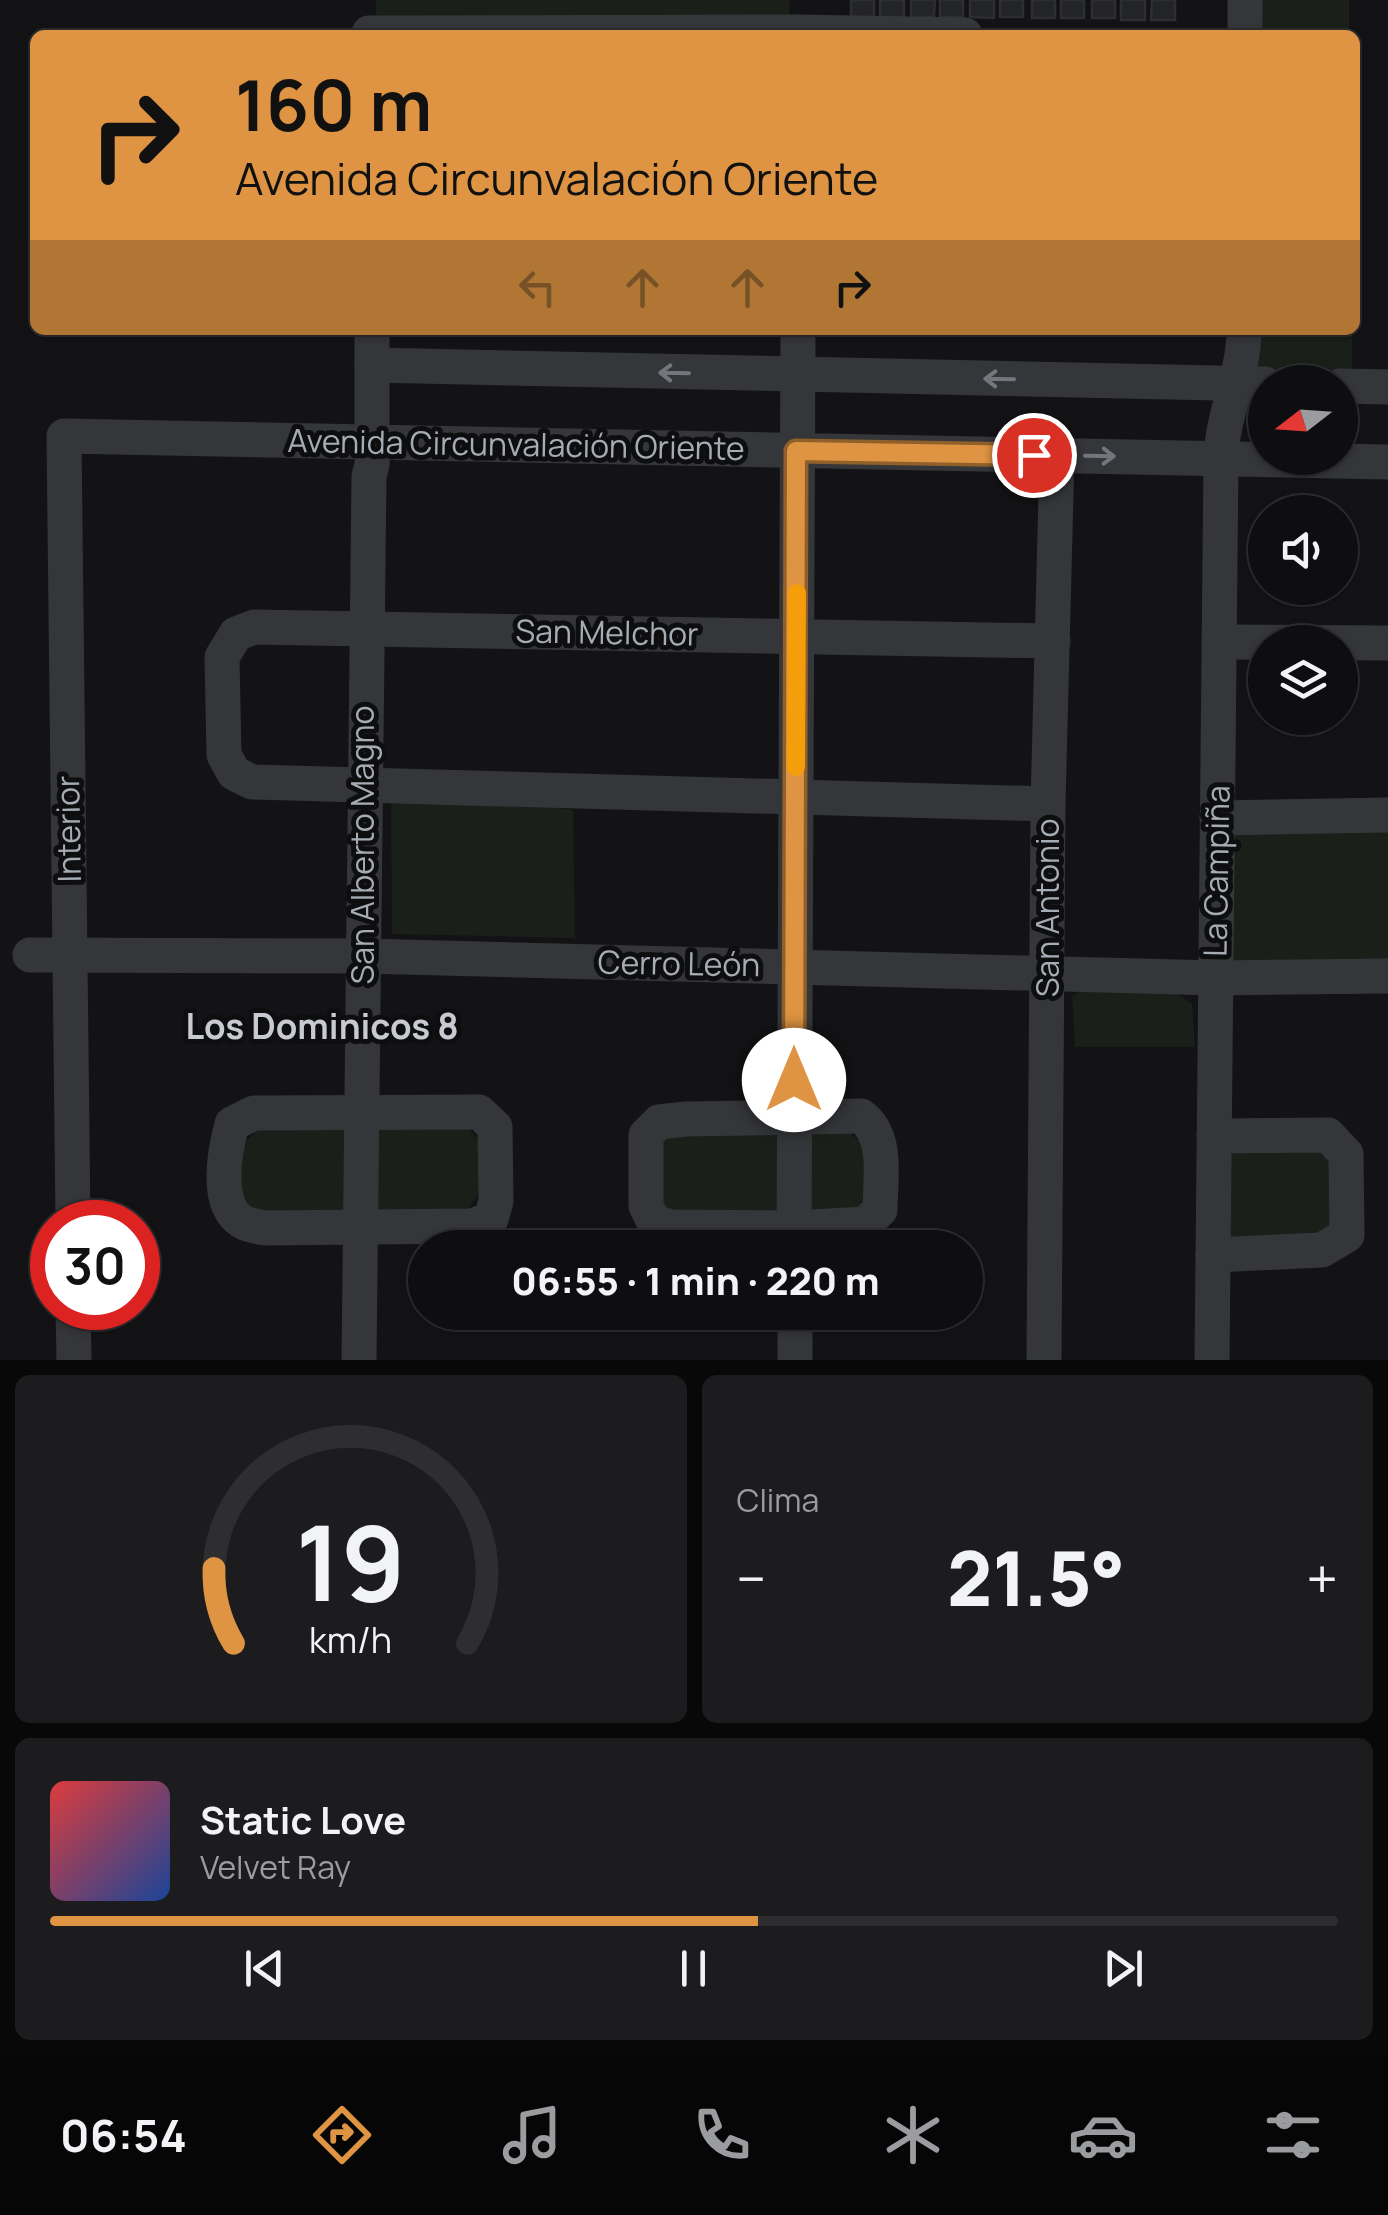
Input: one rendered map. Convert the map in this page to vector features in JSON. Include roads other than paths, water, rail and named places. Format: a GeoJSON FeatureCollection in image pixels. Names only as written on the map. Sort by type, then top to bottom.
{"type":"FeatureCollection","features":[{"type":"Feature","properties":{"kind":"street"},"geometry":{"type":"LineString","coordinates":[[1244,30],[1245,0]]}},
{"type":"Feature","properties":{"kind":"street"},"geometry":{"type":"LineString","coordinates":[[369,23],[800,22],[902,30]]}},
{"type":"Feature","properties":{"kind":"street","name":"San Alberto Magno"},"geometry":{"type":"LineString","coordinates":[[359,1360],[363,784],[372,335]]}},
{"type":"Feature","properties":{"kind":"street"},"geometry":{"type":"LineString","coordinates":[[793,1230],[780,1117],[794,967],[798,335]]}},
{"type":"Feature","properties":{"kind":"street","name":"La Campiña"},"geometry":{"type":"LineString","coordinates":[[1244,335],[1248,371]]}},
{"type":"Feature","properties":{"kind":"street"},"geometry":{"type":"LineString","coordinates":[[372,366],[1248,384]]}},
{"type":"Feature","properties":{"kind":"street"},"geometry":{"type":"LineString","coordinates":[[1358,387],[1388,388]]}},
{"type":"Feature","properties":{"kind":"street","name":"La Campiña"},"geometry":{"type":"LineString","coordinates":[[1212,1360],[1221,459],[1223,424],[1248,388]]}},
{"type":"Feature","properties":{"kind":"street","name":"Avenida Circunvalación Oriente"},"geometry":{"type":"LineString","coordinates":[[64,436],[1388,462]]}},
{"type":"Feature","properties":{"kind":"street","name":"Interior"},"geometry":{"type":"LineString","coordinates":[[64,436],[72,1200]]}},
{"type":"Feature","properties":{"kind":"street","name":"San Antonio"},"geometry":{"type":"LineString","coordinates":[[1044,1360],[1048,804],[1056,455]]}},
{"type":"Feature","properties":{"kind":"street","name":"San Melchor"},"geometry":{"type":"LineString","coordinates":[[363,784],[252,782],[234,773],[224,755],[222,657],[236,634],[254,627],[1052,641]]}},
{"type":"Feature","properties":{"kind":"street"},"geometry":{"type":"LineString","coordinates":[[1219,642],[1388,642]]}},
{"type":"Feature","properties":{"kind":"street"},"geometry":{"type":"LineString","coordinates":[[363,784],[1048,804]]}},
{"type":"Feature","properties":{"kind":"street"},"geometry":{"type":"LineString","coordinates":[[1217,818],[1388,815]]}},
{"type":"Feature","properties":{"kind":"street","name":"Cerro León"},"geometry":{"type":"LineString","coordinates":[[30,956],[362,956],[1216,978],[1388,976]]}},
{"type":"Feature","properties":{"kind":"street"},"geometry":{"type":"LineString","coordinates":[[480,1112],[494,1127],[496,1201],[491,1219],[472,1226],[360,1229],[264,1228],[240,1222],[226,1203],[226,1144],[232,1124],[254,1113],[480,1112]]}},
{"type":"Feature","properties":{"kind":"street"},"geometry":{"type":"LineString","coordinates":[[768,1230],[671,1227],[654,1222],[646,1206],[646,1136],[658,1122],[861,1116],[873,1125],[880,1150],[880,1210],[865,1224],[835,1230]]}},
{"type":"Feature","properties":{"kind":"street"},"geometry":{"type":"LineString","coordinates":[[1213,1255],[1322,1250],[1347,1234],[1346,1154],[1328,1135],[1214,1136]]}},
{"type":"Feature","properties":{"kind":"street"},"geometry":{"type":"LineString","coordinates":[[73,1330],[74,1360]]}},
{"type":"Feature","properties":{"kind":"street"},"geometry":{"type":"LineString","coordinates":[[795,1330],[795,1360]]}},
{"type":"Feature","properties":{"kind":"district","name":"Los Dominicos 8"},"geometry":{"type":"Point","coordinates":[322,1027]}}]}
